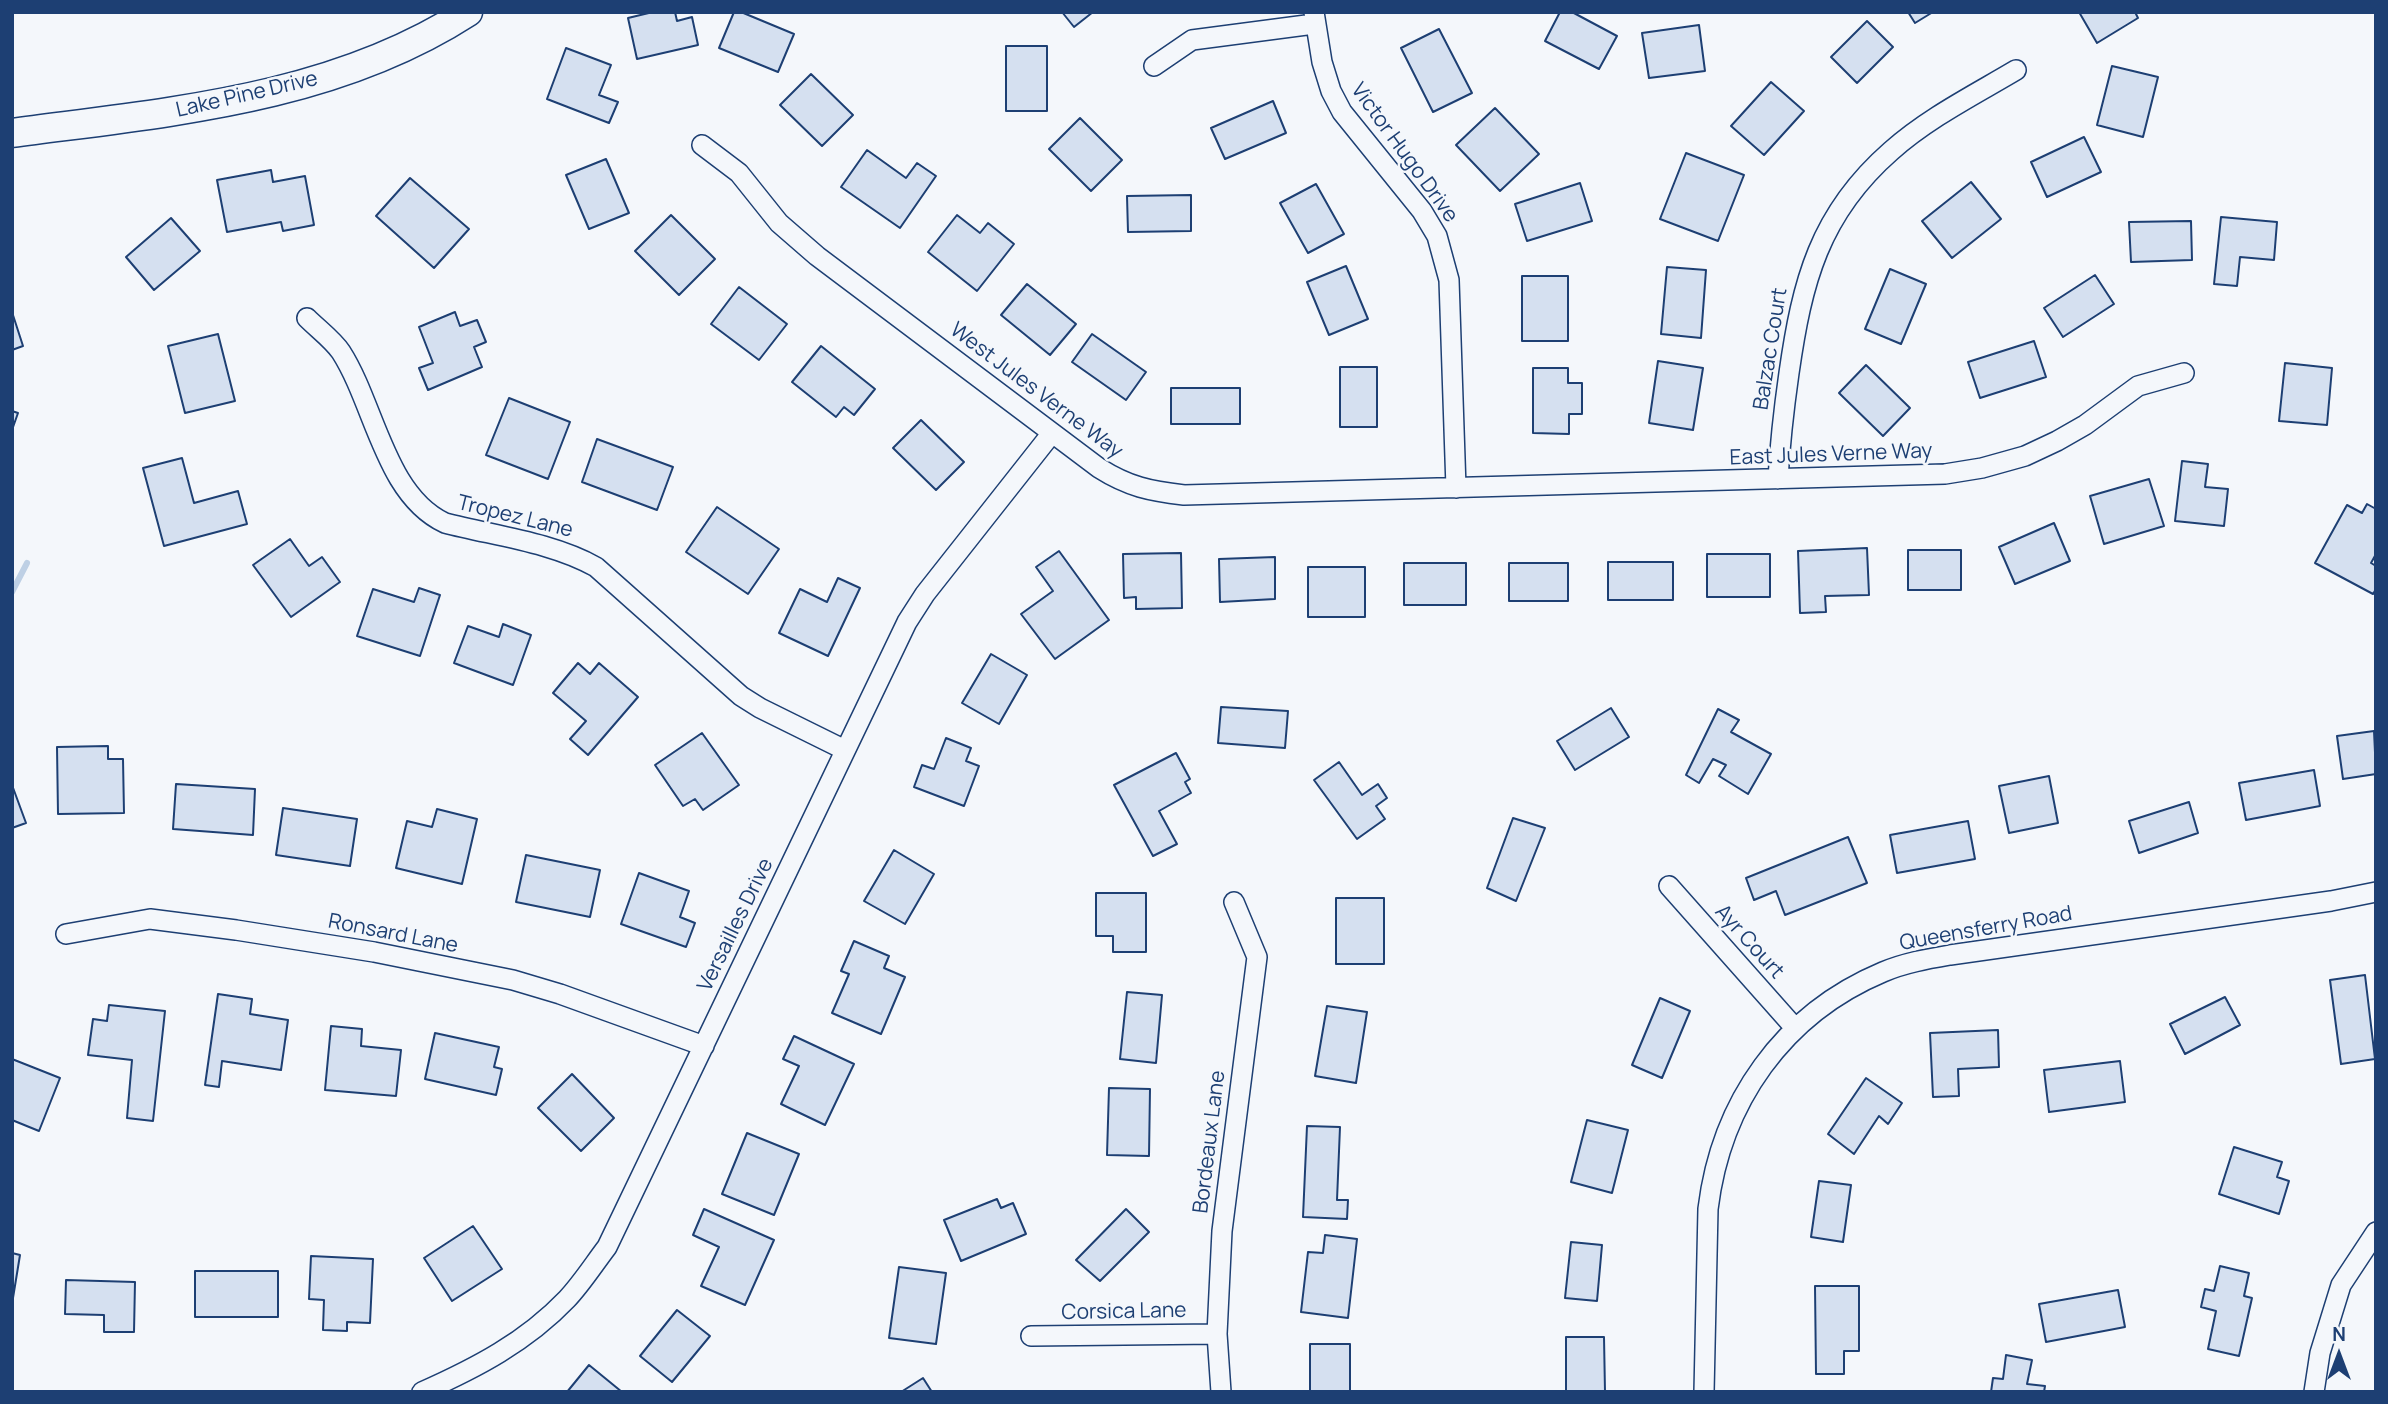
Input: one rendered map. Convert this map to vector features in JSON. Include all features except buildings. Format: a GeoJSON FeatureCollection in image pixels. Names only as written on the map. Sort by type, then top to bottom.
{"type":"FeatureCollection","features":[{"type":"Feature","properties":{"kind":"main road","name":"Lake Pine Drive"},"geometry":{"type":"LineString","coordinates":[[12,133],[156,115],[269,94],[335,75],[392,53],[468,12]]}},
{"type":"Feature","properties":{"kind":"street"},"geometry":{"type":"LineString","coordinates":[[1154,66],[1192,40],[1314,18]]}},
{"type":"Feature","properties":{"kind":"street","name":"Victor Hugo Drive"},"geometry":{"type":"LineString","coordinates":[[1314,18],[1331,90],[1342,112],[1422,211],[1437,236],[1445,257],[1449,280],[1456,488]]}},
{"type":"Feature","properties":{"kind":"street","name":"Balzac Court"},"geometry":{"type":"LineString","coordinates":[[1778,479],[1780,437],[1797,316],[1806,280],[1833,219],[1865,174],[1913,133],[2016,70]]}},
{"type":"Feature","properties":{"kind":"street","name":"West Jules Verne Way"},"geometry":{"type":"LineString","coordinates":[[702,145],[739,173],[779,223],[817,256],[1120,481],[1142,489],[1184,495],[1456,488]]}},
{"type":"Feature","properties":{"kind":"street","name":"Tropez Lane"},"geometry":{"type":"LineString","coordinates":[[307,318],[341,351],[396,471],[413,500],[430,516],[445,523],[579,557],[596,567],[741,696],[845,750]]}},
{"type":"Feature","properties":{"kind":"street","name":"East Jules Verne Way"},"geometry":{"type":"LineString","coordinates":[[1456,488],[1945,474],[1982,468],[2025,456],[2085,425],[2137,386],[2184,373]]}},
{"type":"Feature","properties":{"kind":"street","name":"Versailles Drive"},"geometry":{"type":"LineString","coordinates":[[422,1392],[500,1353],[541,1324],[569,1296],[607,1247],[907,622],[925,594],[1052,433]]}},
{"type":"Feature","properties":{"kind":"street","name":"Ayr Court"},"geometry":{"type":"LineString","coordinates":[[1669,886],[1795,1028]]}},
{"type":"Feature","properties":{"kind":"street","name":"Queensferry Road"},"geometry":{"type":"LineString","coordinates":[[1704,1392],[1707,1222],[1716,1163],[1727,1129],[1752,1081],[1795,1028],[1853,986],[1913,962],[2331,901],[2376,892]]}},
{"type":"Feature","properties":{"kind":"street","name":"Bordeaux Lane"},"geometry":{"type":"LineString","coordinates":[[1221,1392],[1217,1334],[1222,1231],[1257,957],[1234,902]]}},
{"type":"Feature","properties":{"kind":"street","name":"Ronsard Lane"},"geometry":{"type":"LineString","coordinates":[[66,934],[150,919],[374,952],[513,980],[560,994],[704,1046]]}},
{"type":"Feature","properties":{"kind":"street"},"geometry":{"type":"LineString","coordinates":[[2314,1392],[2320,1353],[2341,1285],[2376,1232]]}},
{"type":"Feature","properties":{"kind":"street","name":"Corsica Lane"},"geometry":{"type":"LineString","coordinates":[[1031,1336],[1217,1334]]}},
{"type":"Feature","properties":{"kind":"waterway"},"geometry":{"type":"LineString","coordinates":[[12,592],[27,563]]}}]}
